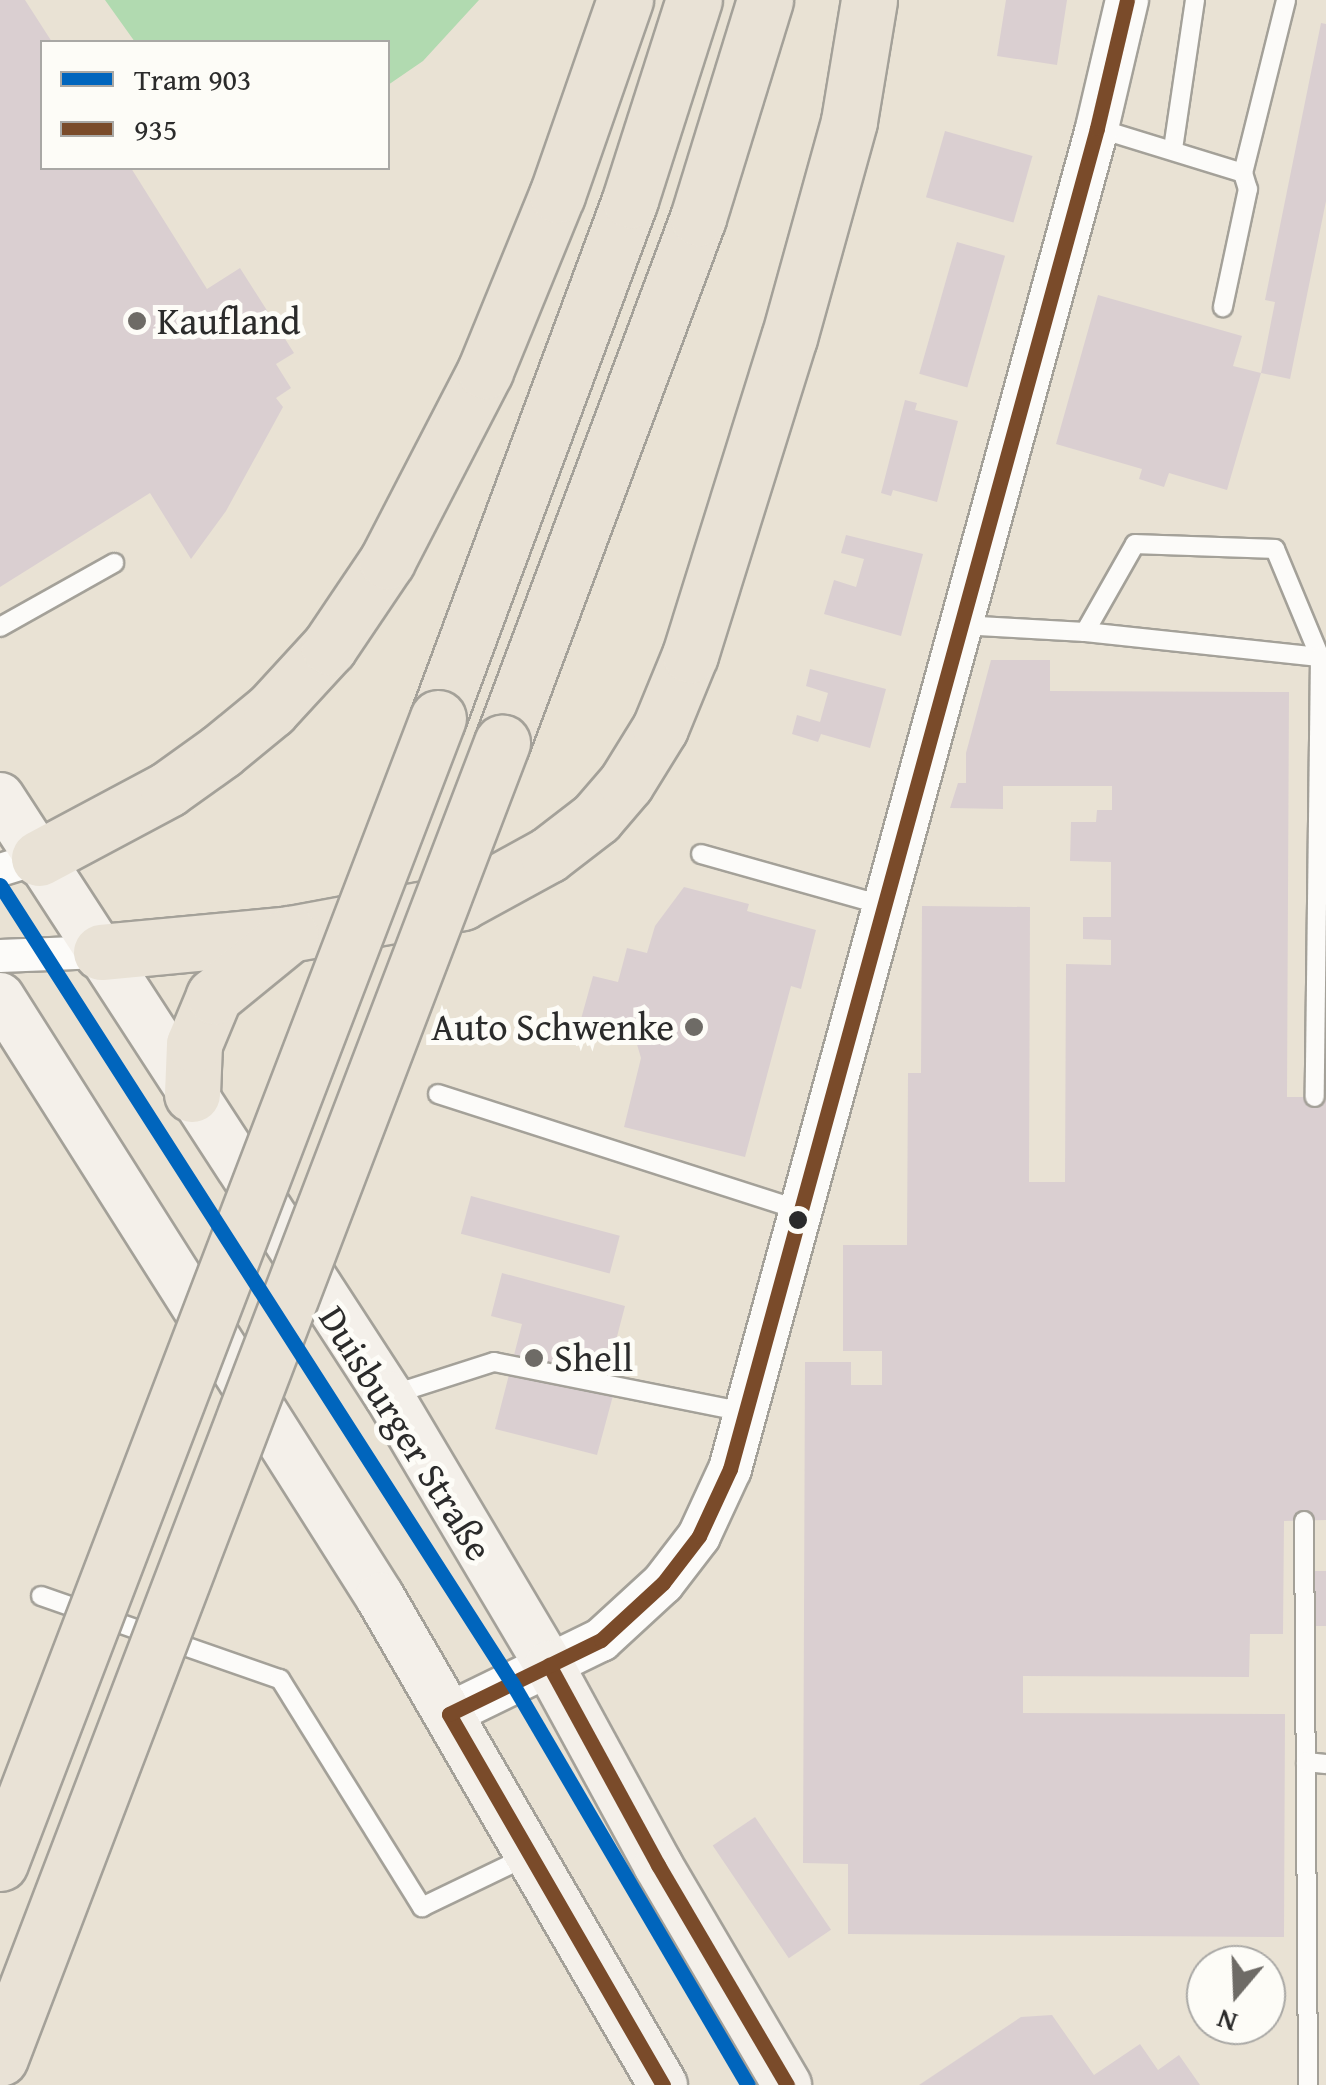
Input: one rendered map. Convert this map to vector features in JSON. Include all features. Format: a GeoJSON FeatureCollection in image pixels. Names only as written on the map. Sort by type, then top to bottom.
{"type":"FeatureCollection","features":[{"type":"Feature","properties":{"kind":"highway"},"geometry":{"type":"LineString","coordinates":[[20,864],[168,789],[271,710],[329,647],[388,561],[485,370],[557,195],[626,0]]}},
{"type":"Feature","properties":{"kind":"highway"},"geometry":{"type":"LineString","coordinates":[[0,1864],[438,718],[630,200],[694,0]]}},
{"type":"Feature","properties":{"kind":"highway"},"geometry":{"type":"LineString","coordinates":[[0,2058],[698,218],[764,0]]}},
{"type":"Feature","properties":{"kind":"highway"},"geometry":{"type":"LineString","coordinates":[[101,952],[290,934],[462,902],[548,855],[596,818],[626,783],[660,728],[690,655],[784,356],[849,121],[869,0]]}},
{"type":"Feature","properties":{"kind":"highway"},"geometry":{"type":"LineString","coordinates":[[192,1094],[194,1044],[214,996],[290,934]]}},
{"type":"Feature","properties":{"kind":"main road","name":"Duisburger Straße"},"geometry":{"type":"LineString","coordinates":[[0,796],[20,864],[101,952],[388,1396],[550,1665],[658,1865],[787,2085]]}},
{"type":"Feature","properties":{"kind":"main road"},"geometry":{"type":"LineString","coordinates":[[0,997],[101,1151],[449,1714],[664,2085]]}},
{"type":"Feature","properties":{"kind":"street"},"geometry":{"type":"LineString","coordinates":[[449,1714],[601,1640],[663,1583],[700,1536],[730,1469],[1097,128],[1127,0]]}},
{"type":"Feature","properties":{"kind":"street"},"geometry":{"type":"LineString","coordinates":[[0,956],[101,952]]}},
{"type":"Feature","properties":{"kind":"lane"},"geometry":{"type":"LineString","coordinates":[[1173,149],[1196,0]]}},
{"type":"Feature","properties":{"kind":"lane"},"geometry":{"type":"LineString","coordinates":[[1223,308],[1248,189],[1243,173],[1286,0]]}},
{"type":"Feature","properties":{"kind":"lane"},"geometry":{"type":"LineString","coordinates":[[1097,128],[1243,173]]}},
{"type":"Feature","properties":{"kind":"lane"},"geometry":{"type":"LineString","coordinates":[[1085,632],[1135,544],[1275,549],[1323,657],[1315,1097]]}},
{"type":"Feature","properties":{"kind":"lane"},"geometry":{"type":"LineString","coordinates":[[0,627],[114,563]]}},
{"type":"Feature","properties":{"kind":"lane"},"geometry":{"type":"LineString","coordinates":[[960,625],[1085,632],[1323,657]]}},
{"type":"Feature","properties":{"kind":"lane"},"geometry":{"type":"LineString","coordinates":[[701,854],[884,905]]}},
{"type":"Feature","properties":{"kind":"lane"},"geometry":{"type":"LineString","coordinates":[[438,1094],[800,1210]]}},
{"type":"Feature","properties":{"kind":"lane"},"geometry":{"type":"LineString","coordinates":[[388,1396],[494,1362],[745,1412]]}},
{"type":"Feature","properties":{"kind":"lane"},"geometry":{"type":"LineString","coordinates":[[1304,1520],[1308,2085]]}},
{"type":"Feature","properties":{"kind":"lane"},"geometry":{"type":"LineString","coordinates":[[41,1596],[280,1678],[422,1907],[528,1856]]}},
{"type":"Feature","properties":{"kind":"lane"},"geometry":{"type":"LineString","coordinates":[[1306,1762],[1326,1764]]}},
{"type":"Feature","properties":{"kind":"green space"},"geometry":{"type":"Polygon","coordinates":[[[105,0],[479,0],[423,61],[390,84],[390,40],[134,40],[105,0]]]}},
{"type":"Feature","properties":{"kind":"building","name":"Kaufland"},"geometry":{"type":"Polygon","coordinates":[[[0,0],[25,0],[51,40],[40,40],[40,170],[132,170],[207,289],[240,268],[294,353],[276,364],[291,388],[276,398],[283,407],[226,511],[191,559],[150,493],[0,587],[0,0]]]}},
{"type":"Feature","properties":{"kind":"building"},"geometry":{"type":"Polygon","coordinates":[[[1006,0],[1067,0],[1057,65],[997,56],[1006,0]]]}},
{"type":"Feature","properties":{"kind":"building"},"geometry":{"type":"Polygon","coordinates":[[[1321,23],[1326,24],[1326,201],[1290,379],[1261,373],[1275,302],[1265,300],[1321,23]]]}},
{"type":"Feature","properties":{"kind":"building"},"geometry":{"type":"Polygon","coordinates":[[[945,131],[1032,156],[1013,222],[926,197],[945,131]]]}},
{"type":"Feature","properties":{"kind":"building"},"geometry":{"type":"Polygon","coordinates":[[[957,242],[1005,256],[967,387],[919,374],[957,242]]]}},
{"type":"Feature","properties":{"kind":"building"},"geometry":{"type":"Polygon","coordinates":[[[1098,295],[1242,336],[1233,366],[1261,373],[1227,490],[1169,473],[1164,487],[1139,479],[1142,469],[1056,444],[1098,295]]]}},
{"type":"Feature","properties":{"kind":"building"},"geometry":{"type":"Polygon","coordinates":[[[905,400],[917,403],[915,410],[958,421],[937,502],[893,490],[891,496],[881,493],[905,400]]]}},
{"type":"Feature","properties":{"kind":"building"},"geometry":{"type":"Polygon","coordinates":[[[846,535],[923,554],[901,636],[824,614],[834,580],[856,587],[864,559],[841,553],[846,535]]]}},
{"type":"Feature","properties":{"kind":"building"},"geometry":{"type":"Polygon","coordinates":[[[991,660],[1050,660],[1050,691],[1289,692],[1287,1097],[1326,1097],[1326,1520],[1284,1521],[1283,1634],[1250,1634],[1249,1677],[1023,1676],[1023,1713],[1285,1714],[1284,1937],[848,1934],[848,1864],[803,1863],[805,1362],[851,1362],[851,1385],[882,1385],[882,1351],[843,1351],[843,1245],[907,1245],[908,1073],[921,1073],[922,906],[1030,907],[1029,1182],[1065,1182],[1066,964],[1111,965],[1111,940],[1083,939],[1083,917],[1111,917],[1111,862],[1070,861],[1071,822],[1096,822],[1097,810],[1112,810],[1112,786],[1003,786],[1003,809],[950,808],[958,783],[966,783],[966,753],[991,660]]]}},
{"type":"Feature","properties":{"kind":"building"},"geometry":{"type":"Polygon","coordinates":[[[810,669],[886,689],[870,748],[821,734],[818,742],[792,734],[797,715],[820,722],[828,693],[806,686],[810,669]]]}},
{"type":"Feature","properties":{"kind":"building","name":"Auto Schwenke"},"geometry":{"type":"Polygon","coordinates":[[[684,887],[749,904],[747,911],[816,930],[801,989],[791,986],[745,1157],[624,1127],[641,1058],[634,1034],[581,1019],[593,976],[618,982],[627,948],[647,953],[655,926],[684,887]]]}},
{"type":"Feature","properties":{"kind":"building"},"geometry":{"type":"Polygon","coordinates":[[[471,1196],[620,1236],[610,1274],[461,1234],[471,1196]]]}},
{"type":"Feature","properties":{"kind":"building"},"geometry":{"type":"Polygon","coordinates":[[[502,1273],[625,1306],[614,1348],[625,1351],[597,1455],[495,1429],[522,1324],[491,1316],[502,1273]]]}},
{"type":"Feature","properties":{"kind":"building"},"geometry":{"type":"Polygon","coordinates":[[[1305,1571],[1326,1571],[1326,1626],[1305,1626],[1305,1571]]]}},
{"type":"Feature","properties":{"kind":"building"},"geometry":{"type":"Polygon","coordinates":[[[755,1817],[831,1930],[789,1958],[713,1846],[755,1817]]]}},
{"type":"Feature","properties":{"kind":"building"},"geometry":{"type":"Polygon","coordinates":[[[1052,2015],[1094,2075],[1140,2044],[1158,2070],[1179,2055],[1200,2085],[919,2085],[1021,2017],[1052,2015]]]}},
{"type":"Feature","properties":{"kind":"tram line","name":"903"},"geometry":{"type":"LineString","coordinates":[[0,885],[512,1683],[748,2085]]}},
{"type":"Feature","properties":{"kind":"transit line","name":"935"},"geometry":{"type":"LineString","coordinates":[[663,2085],[449,1714],[601,1640],[663,1583],[699,1536],[730,1469],[1097,128],[1127,0]]}},
{"type":"Feature","properties":{"kind":"transit line","name":"935"},"geometry":{"type":"LineString","coordinates":[[549,1665],[658,1865],[787,2085]]}},
{"type":"Feature","properties":{"kind":"place","name":"Kaufland"},"geometry":{"type":"Point","coordinates":[137,321]}},
{"type":"Feature","properties":{"kind":"place","name":"Auto Schwenke"},"geometry":{"type":"Point","coordinates":[694,1027]}},
{"type":"Feature","properties":{"kind":"place","name":"Shell"},"geometry":{"type":"Point","coordinates":[534,1358]}}]}
